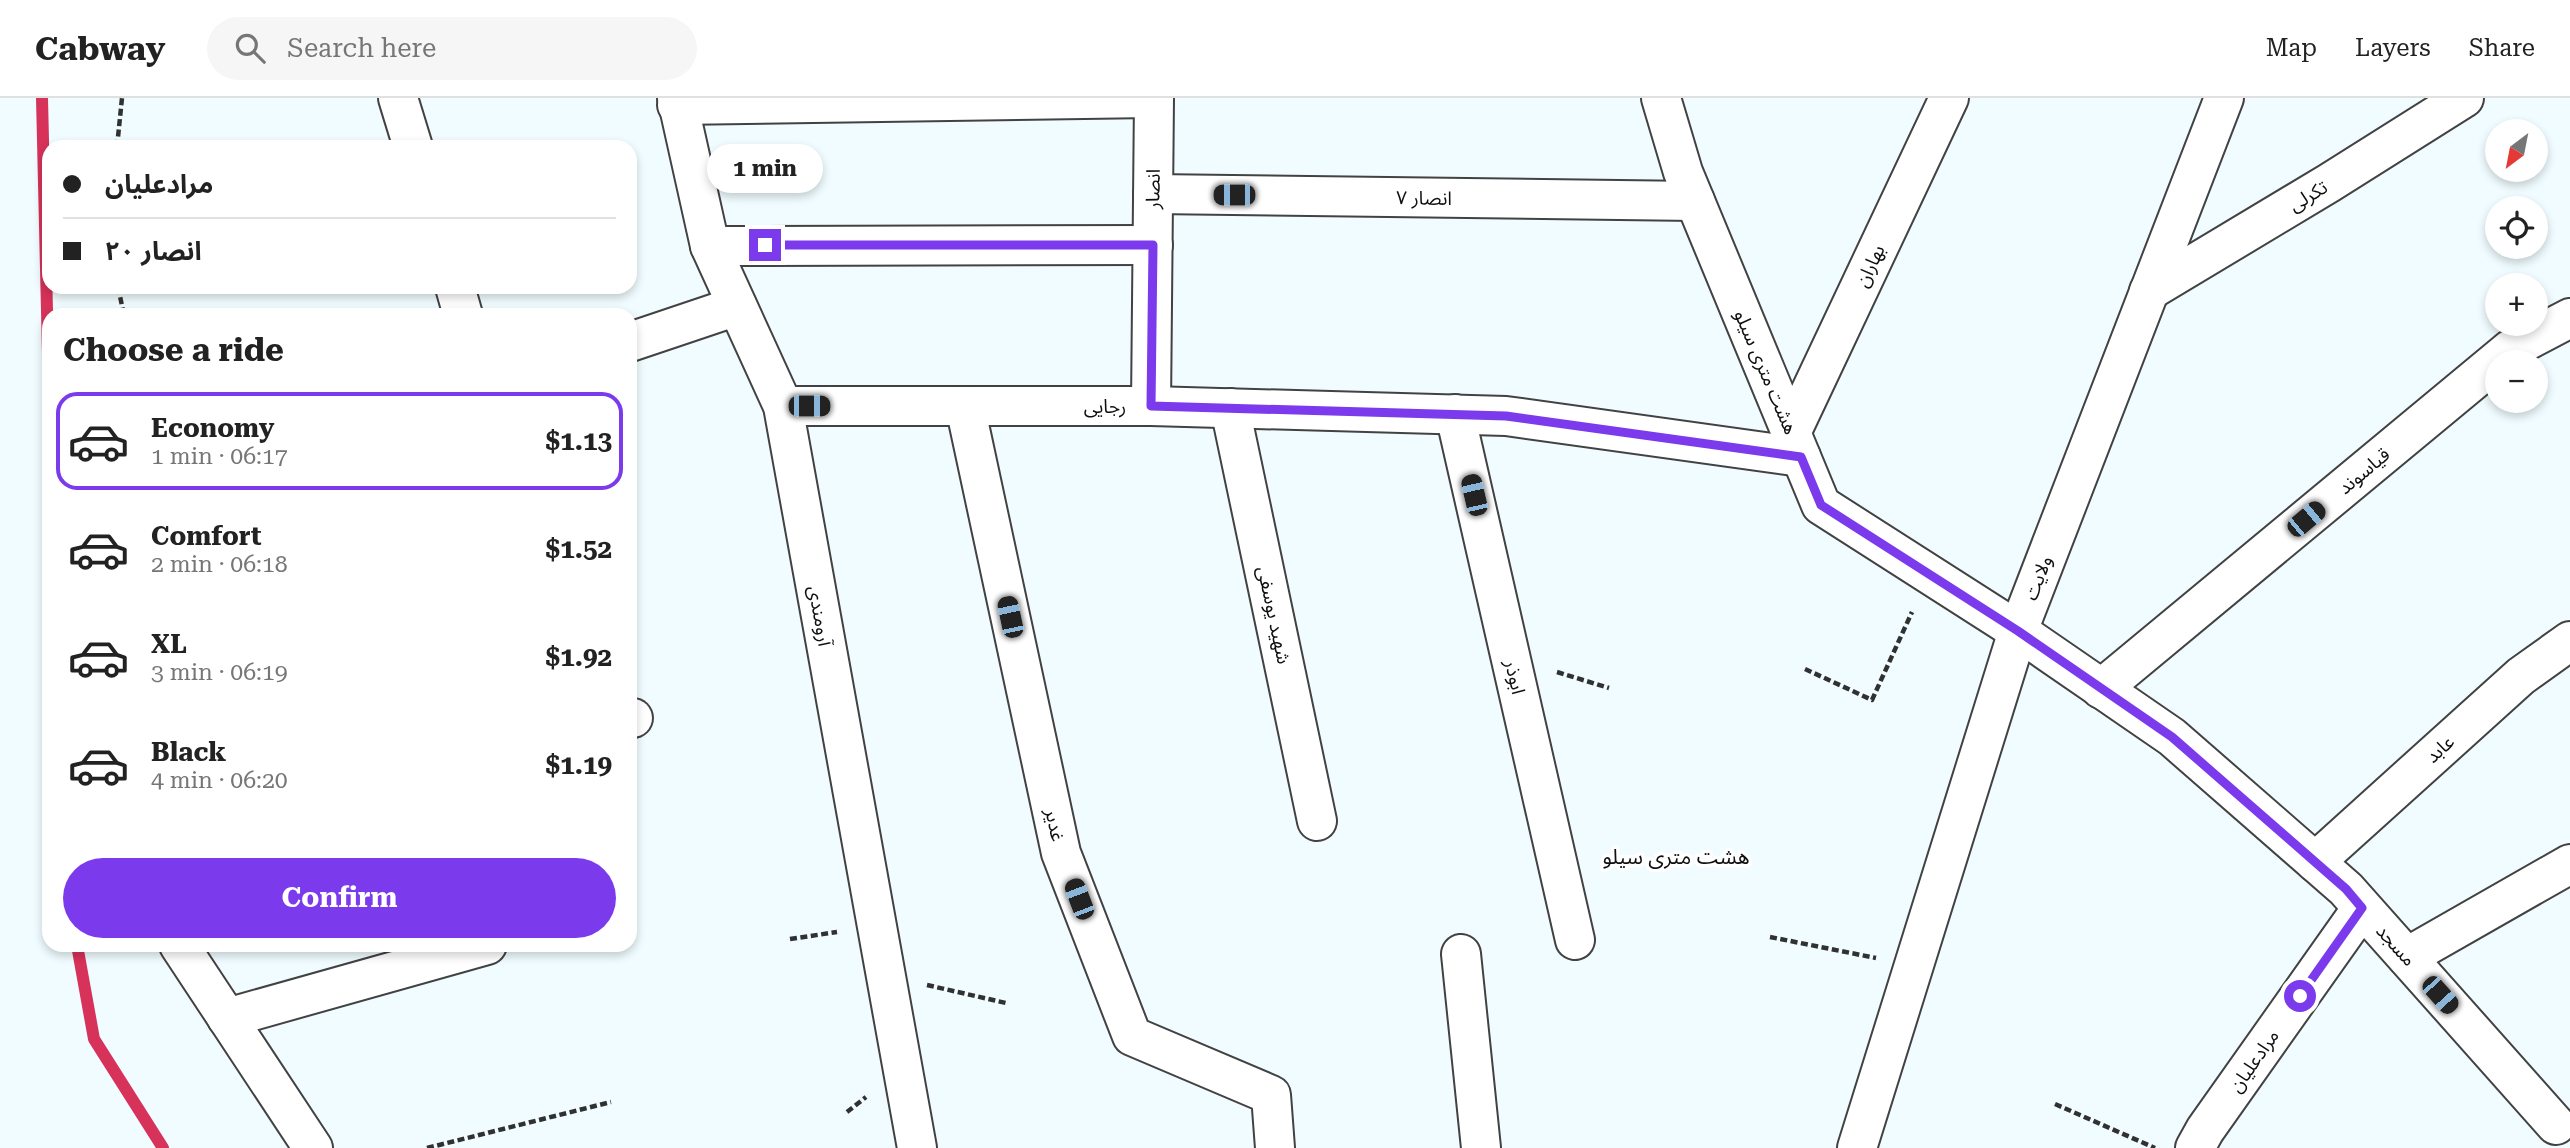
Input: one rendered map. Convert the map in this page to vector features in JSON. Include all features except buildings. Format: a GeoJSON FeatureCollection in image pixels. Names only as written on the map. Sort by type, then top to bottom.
{"type":"FeatureCollection","features":[{"type":"Feature","properties":{"kind":"street"},"geometry":{"type":"LineString","coordinates":[[398,98],[411,140]]}},
{"type":"Feature","properties":{"kind":"street"},"geometry":{"type":"LineString","coordinates":[[677,101],[1153,98]]}},
{"type":"Feature","properties":{"kind":"street","name":"انصار"},"geometry":{"type":"LineString","coordinates":[[1151,406],[1153,98]]}},
{"type":"Feature","properties":{"kind":"street","name":"هشت متری سیلو"},"geometry":{"type":"LineString","coordinates":[[1661,98],[1683,172],[1821,505],[2018,631]]}},
{"type":"Feature","properties":{"kind":"street","name":"بهاران"},"geometry":{"type":"LineString","coordinates":[[1796,445],[1949,98]]}},
{"type":"Feature","properties":{"kind":"street","name":"ولایت"},"geometry":{"type":"LineString","coordinates":[[1857,1148],[2018,631],[2224,98]]}},
{"type":"Feature","properties":{"kind":"street","name":"تکرلی"},"geometry":{"type":"LineString","coordinates":[[2149,290],[2464,98]]}},
{"type":"Feature","properties":{"kind":"street","name":"آرومندی"},"geometry":{"type":"LineString","coordinates":[[677,101],[710,246],[783,406],[917,1148]]}},
{"type":"Feature","properties":{"kind":"street","name":"انصار ۷"},"geometry":{"type":"LineString","coordinates":[[1153,194],[1695,201]]}},
{"type":"Feature","properties":{"kind":"street"},"geometry":{"type":"LineString","coordinates":[[710,246],[1153,245]]}},
{"type":"Feature","properties":{"kind":"street"},"geometry":{"type":"LineString","coordinates":[[637,340],[737,306]]}},
{"type":"Feature","properties":{"kind":"street","name":"قیاسوند"},"geometry":{"type":"LineString","coordinates":[[2101,689],[2511,349],[2570,318]]}},
{"type":"Feature","properties":{"kind":"street","name":"رجایی"},"geometry":{"type":"LineString","coordinates":[[783,406],[1151,406],[1455,414],[1506,416],[1796,445]]}},
{"type":"Feature","properties":{"kind":"street","name":"غدیر"},"geometry":{"type":"LineString","coordinates":[[965,406],[1061,853],[1132,1036],[1271,1094],[1275,1148]]}},
{"type":"Feature","properties":{"kind":"street","name":"شهید یوسفی"},"geometry":{"type":"LineString","coordinates":[[1230,408],[1317,821]]}},
{"type":"Feature","properties":{"kind":"street","name":"ابوذر"},"geometry":{"type":"LineString","coordinates":[[1455,414],[1575,940]]}},
{"type":"Feature","properties":{"kind":"street","name":"مسجد"},"geometry":{"type":"LineString","coordinates":[[2018,631],[2172,737],[2346,889],[2555,1131]]}},
{"type":"Feature","properties":{"kind":"street","name":"عابد"},"geometry":{"type":"LineString","coordinates":[[2315,862],[2521,676],[2570,641]]}},
{"type":"Feature","properties":{"kind":"street"},"geometry":{"type":"LineString","coordinates":[[2407,957],[2570,864]]}},
{"type":"Feature","properties":{"kind":"street","name":"مرادعلیان"},"geometry":{"type":"LineString","coordinates":[[2195,1148],[2362,908]]}},
{"type":"Feature","properties":{"kind":"street"},"geometry":{"type":"LineString","coordinates":[[184,952],[313,1148]]}},
{"type":"Feature","properties":{"kind":"street"},"geometry":{"type":"LineString","coordinates":[[227,1018],[462,952]]}},
{"type":"Feature","properties":{"kind":"street"},"geometry":{"type":"LineString","coordinates":[[1461,954],[1481,1148]]}},
{"type":"Feature","properties":{"kind":"path"},"geometry":{"type":"LineString","coordinates":[[118,140],[122,98]]}},
{"type":"Feature","properties":{"kind":"path"},"geometry":{"type":"LineString","coordinates":[[1805,669],[1872,701],[1929,574]]}},
{"type":"Feature","properties":{"kind":"path"},"geometry":{"type":"LineString","coordinates":[[1511,658],[1609,688]]}},
{"type":"Feature","properties":{"kind":"path"},"geometry":{"type":"LineString","coordinates":[[790,939],[876,926]]}},
{"type":"Feature","properties":{"kind":"path"},"geometry":{"type":"LineString","coordinates":[[1770,937],[1914,966]]}},
{"type":"Feature","properties":{"kind":"path"},"geometry":{"type":"LineString","coordinates":[[886,976],[1006,1003]]}},
{"type":"Feature","properties":{"kind":"path"},"geometry":{"type":"LineString","coordinates":[[427,1148],[611,1102]]}},
{"type":"Feature","properties":{"kind":"path"},"geometry":{"type":"LineString","coordinates":[[2055,1104],[2155,1148]]}},
{"type":"Feature","properties":{"kind":"waterway"},"geometry":{"type":"LineString","coordinates":[[42,98],[43,140]]}},
{"type":"Feature","properties":{"kind":"waterway"},"geometry":{"type":"LineString","coordinates":[[47,294],[47,308]]}},
{"type":"Feature","properties":{"kind":"waterway"},"geometry":{"type":"LineString","coordinates":[[78,952],[94,1039],[163,1148]]}},
{"type":"Feature","properties":{"kind":"district","name":"هشت متری سیلو"},"geometry":{"type":"Point","coordinates":[1676,857]}},
{"type":"Feature","properties":{"kind":"route"},"geometry":{"type":"LineString","coordinates":[[765,245],[1153,245],[1151,406],[1506,416],[1801,457],[1821,505],[2018,631],[2172,737],[2346,889],[2362,908],[2300,996]]}}]}
